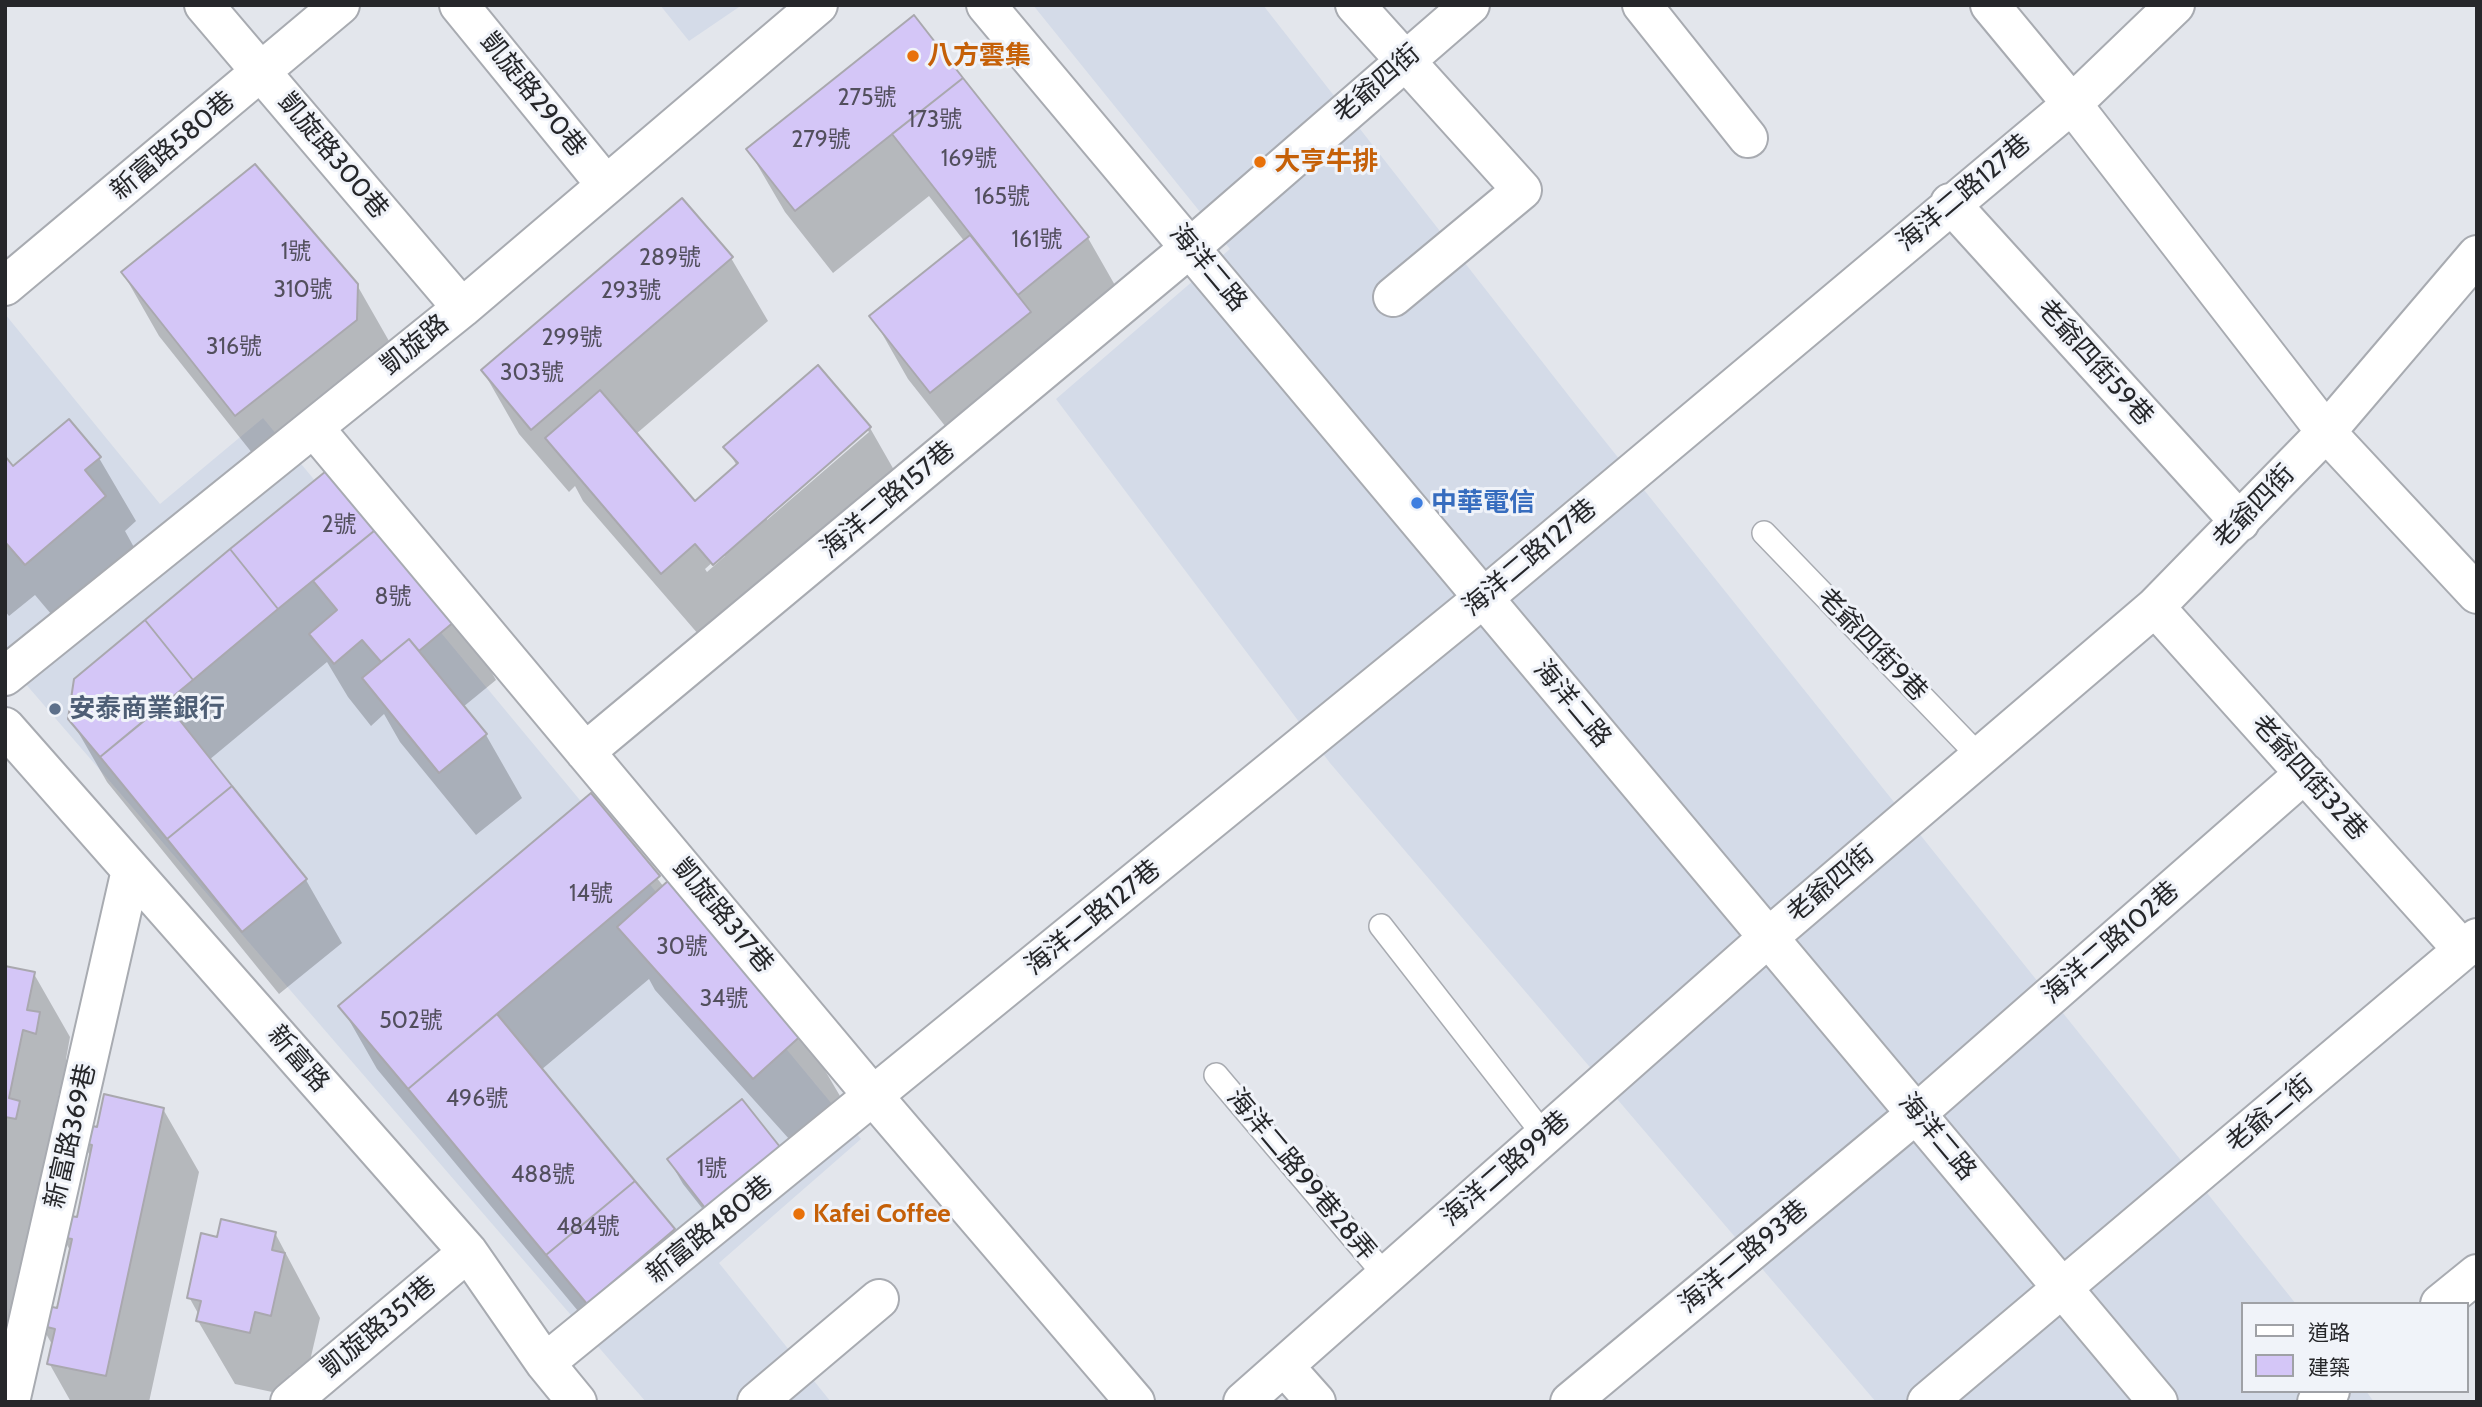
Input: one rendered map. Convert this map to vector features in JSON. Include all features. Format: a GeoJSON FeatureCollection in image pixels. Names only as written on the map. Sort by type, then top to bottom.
{"type":"FeatureCollection","features":[{"type":"Feature","properties":{"kind":"street","name":"凱旋路300巷"},"geometry":{"type":"LineString","coordinates":[[204,5],[462,308]]}},
{"type":"Feature","properties":{"kind":"street","name":"新富路580巷"},"geometry":{"type":"LineString","coordinates":[[5,286],[340,5]]}},
{"type":"Feature","properties":{"kind":"street","name":"凱旋路290巷"},"geometry":{"type":"LineString","coordinates":[[459,5],[606,185]]}},
{"type":"Feature","properties":{"kind":"street","name":"凱旋路"},"geometry":{"type":"LineString","coordinates":[[5,676],[462,308],[818,5]]}},
{"type":"Feature","properties":{"kind":"street","name":"海洋二路"},"geometry":{"type":"LineString","coordinates":[[985,5],[1191,247],[1482,599],[1770,936],[2158,1402]]}},
{"type":"Feature","properties":{"kind":"street"},"geometry":{"type":"LineString","coordinates":[[1355,5],[1521,190],[1394,297]]}},
{"type":"Feature","properties":{"kind":"street","name":"老爺四街"},"geometry":{"type":"LineString","coordinates":[[1191,247],[1470,5]]}},
{"type":"Feature","properties":{"kind":"street"},"geometry":{"type":"LineString","coordinates":[[1642,5],[1748,138]]}},
{"type":"Feature","properties":{"kind":"street"},"geometry":{"type":"LineString","coordinates":[[1990,5],[2072,104],[2326,432],[2477,594]]}},
{"type":"Feature","properties":{"kind":"street","name":"海洋二路127巷"},"geometry":{"type":"LineString","coordinates":[[874,1097],[1482,599],[1950,203],[2072,104],[2175,5]]}},
{"type":"Feature","properties":{"kind":"street","name":"老爺四街59巷"},"geometry":{"type":"LineString","coordinates":[[1950,203],[2240,522]]}},
{"type":"Feature","properties":{"kind":"street","name":"海洋二路157巷"},"geometry":{"type":"LineString","coordinates":[[585,752],[1191,247]]}},
{"type":"Feature","properties":{"kind":"street","name":"老爺四街"},"geometry":{"type":"LineString","coordinates":[[1770,936],[2155,607],[2326,432],[2477,255]]}},
{"type":"Feature","properties":{"kind":"street","name":"凱旋路317巷"},"geometry":{"type":"LineString","coordinates":[[314,428],[874,1097],[1135,1402]]}},
{"type":"Feature","properties":{"kind":"street","name":"老爺四街32巷"},"geometry":{"type":"LineString","coordinates":[[2155,607],[2305,773],[2470,944]]}},
{"type":"Feature","properties":{"kind":"street","name":"新富路"},"geometry":{"type":"LineString","coordinates":[[5,727],[468,1252],[545,1363],[577,1402]]}},
{"type":"Feature","properties":{"kind":"street","name":"海洋二路102巷"},"geometry":{"type":"LineString","coordinates":[[1917,1113],[2305,773]]}},
{"type":"Feature","properties":{"kind":"street","name":"新富路369巷"},"geometry":{"type":"LineString","coordinates":[[10,1402],[131,870]]}},
{"type":"Feature","properties":{"kind":"street","name":"海洋二路99巷"},"geometry":{"type":"LineString","coordinates":[[1243,1402],[1770,936]]}},
{"type":"Feature","properties":{"kind":"street","name":"老爺二街"},"geometry":{"type":"LineString","coordinates":[[1927,1402],[2470,944]]}},
{"type":"Feature","properties":{"kind":"street","name":"新富路480巷"},"geometry":{"type":"LineString","coordinates":[[545,1363],[874,1097]]}},
{"type":"Feature","properties":{"kind":"street","name":"海洋二路93巷"},"geometry":{"type":"LineString","coordinates":[[1570,1402],[1917,1113]]}},
{"type":"Feature","properties":{"kind":"street","name":"凱旋路351巷"},"geometry":{"type":"LineString","coordinates":[[290,1402],[468,1252]]}},
{"type":"Feature","properties":{"kind":"street"},"geometry":{"type":"LineString","coordinates":[[2442,1302],[2477,1274]]}},
{"type":"Feature","properties":{"kind":"street"},"geometry":{"type":"LineString","coordinates":[[757,1402],[879,1298]]}},
{"type":"Feature","properties":{"kind":"street"},"geometry":{"type":"LineString","coordinates":[[1284,1366],[1316,1402]]}},
{"type":"Feature","properties":{"kind":"lane","name":"老爺四街9巷"},"geometry":{"type":"LineString","coordinates":[[1765,533],[1980,757]]}},
{"type":"Feature","properties":{"kind":"lane"},"geometry":{"type":"LineString","coordinates":[[1381,926],[1544,1135]]}},
{"type":"Feature","properties":{"kind":"lane","name":"海洋二路99巷28弄"},"geometry":{"type":"LineString","coordinates":[[1216,1075],[1385,1275]]}},
{"type":"Feature","properties":{"kind":"shaded area"},"geometry":{"type":"Polygon","coordinates":[[[660,5],[742,5],[689,41],[660,5]]]}},
{"type":"Feature","properties":{"kind":"shaded area"},"geometry":{"type":"Polygon","coordinates":[[[1033,5],[1263,5],[1576,405],[2294,1302],[2240,1302],[2240,1393],[2367,1393],[2374,1402],[1876,1402],[1330,763],[1056,399],[1230,249],[1033,5]]]}},
{"type":"Feature","properties":{"kind":"shaded area"},"geometry":{"type":"Polygon","coordinates":[[[5,314],[160,504],[263,418],[861,1139],[719,1263],[831,1402],[646,1402],[5,660],[5,314]]]}},
{"type":"Feature","properties":{"kind":"building"},"geometry":{"type":"Polygon","coordinates":[[[914,15],[963,78],[795,211],[746,149],[914,15]]]}},
{"type":"Feature","properties":{"kind":"building"},"geometry":{"type":"Polygon","coordinates":[[[963,78],[1089,237],[1018,295],[892,134],[963,78]]]}},
{"type":"Feature","properties":{"kind":"building"},"geometry":{"type":"Polygon","coordinates":[[[255,164],[358,284],[357,320],[235,416],[121,272],[255,164]]]}},
{"type":"Feature","properties":{"kind":"building"},"geometry":{"type":"Polygon","coordinates":[[[682,198],[733,257],[531,430],[481,370],[682,198]]]}},
{"type":"Feature","properties":{"kind":"building"},"geometry":{"type":"Polygon","coordinates":[[[970,235],[1031,312],[930,393],[869,316],[970,235]]]}},
{"type":"Feature","properties":{"kind":"building"},"geometry":{"type":"Polygon","coordinates":[[[818,365],[871,427],[713,565],[695,544],[661,574],[545,438],[600,390],[695,501],[738,463],[723,447],[818,365]]]}},
{"type":"Feature","properties":{"kind":"building"},"geometry":{"type":"Polygon","coordinates":[[[69,419],[101,457],[85,470],[106,496],[25,565],[5,542],[5,456],[13,466],[69,419]]]}},
{"type":"Feature","properties":{"kind":"building"},"geometry":{"type":"Polygon","coordinates":[[[336,463],[385,522],[278,609],[230,549],[336,463]]]}},
{"type":"Feature","properties":{"kind":"building"},"geometry":{"type":"Polygon","coordinates":[[[385,522],[461,616],[419,651],[409,639],[381,662],[362,640],[334,664],[309,634],[337,610],[313,581],[385,522]]]}},
{"type":"Feature","properties":{"kind":"building"},"geometry":{"type":"Polygon","coordinates":[[[230,549],[278,609],[193,680],[145,620],[230,549]]]}},
{"type":"Feature","properties":{"kind":"building"},"geometry":{"type":"Polygon","coordinates":[[[145,620],[193,680],[100,757],[68,719],[74,679],[145,620]]]}},
{"type":"Feature","properties":{"kind":"building"},"geometry":{"type":"Polygon","coordinates":[[[409,639],[487,734],[439,773],[362,678],[409,639]]]}},
{"type":"Feature","properties":{"kind":"building"},"geometry":{"type":"Polygon","coordinates":[[[166,703],[232,786],[167,839],[100,757],[166,703]]]}},
{"type":"Feature","properties":{"kind":"building"},"geometry":{"type":"Polygon","coordinates":[[[232,786],[307,879],[242,932],[167,839],[232,786]]]}},
{"type":"Feature","properties":{"kind":"building"},"geometry":{"type":"Polygon","coordinates":[[[591,793],[660,876],[408,1089],[338,1006],[591,793]]]}},
{"type":"Feature","properties":{"kind":"building"},"geometry":{"type":"Polygon","coordinates":[[[669,880],[805,1032],[753,1079],[617,927],[669,880]]]}},
{"type":"Feature","properties":{"kind":"building"},"geometry":{"type":"Polygon","coordinates":[[[5,966],[35,972],[27,1010],[40,1012],[36,1034],[23,1030],[9,1098],[20,1101],[16,1119],[5,1117],[5,966]]]}},
{"type":"Feature","properties":{"kind":"building"},"geometry":{"type":"Polygon","coordinates":[[[497,1014],[635,1181],[546,1255],[408,1089],[497,1014]]]}},
{"type":"Feature","properties":{"kind":"building"},"geometry":{"type":"Polygon","coordinates":[[[104,1094],[164,1108],[106,1376],[47,1364],[55,1329],[39,1325],[43,1305],[57,1308],[72,1239],[60,1237],[65,1215],[77,1217],[92,1145],[80,1142],[84,1124],[97,1127],[104,1094]]]}},
{"type":"Feature","properties":{"kind":"building"},"geometry":{"type":"Polygon","coordinates":[[[742,1099],[784,1152],[709,1213],[667,1159],[742,1099]]]}},
{"type":"Feature","properties":{"kind":"building"},"geometry":{"type":"Polygon","coordinates":[[[635,1181],[675,1229],[587,1304],[546,1255],[635,1181]]]}},
{"type":"Feature","properties":{"kind":"building"},"geometry":{"type":"Polygon","coordinates":[[[221,1219],[276,1232],[272,1250],[285,1253],[271,1316],[255,1312],[250,1333],[196,1321],[201,1301],[187,1298],[201,1233],[217,1237],[221,1219]]]}},
{"type":"Feature","properties":{"kind":"place","name":"八方雲集"},"geometry":{"type":"Point","coordinates":[913,56]}},
{"type":"Feature","properties":{"kind":"place","name":"大亨牛排"},"geometry":{"type":"Point","coordinates":[1260,162]}},
{"type":"Feature","properties":{"kind":"place","name":"中華電信"},"geometry":{"type":"Point","coordinates":[1417,503]}},
{"type":"Feature","properties":{"kind":"place","name":"安泰商業銀行"},"geometry":{"type":"Point","coordinates":[55,709]}},
{"type":"Feature","properties":{"kind":"place","name":"Kafei Coffee"},"geometry":{"type":"Point","coordinates":[799,1214]}}]}
